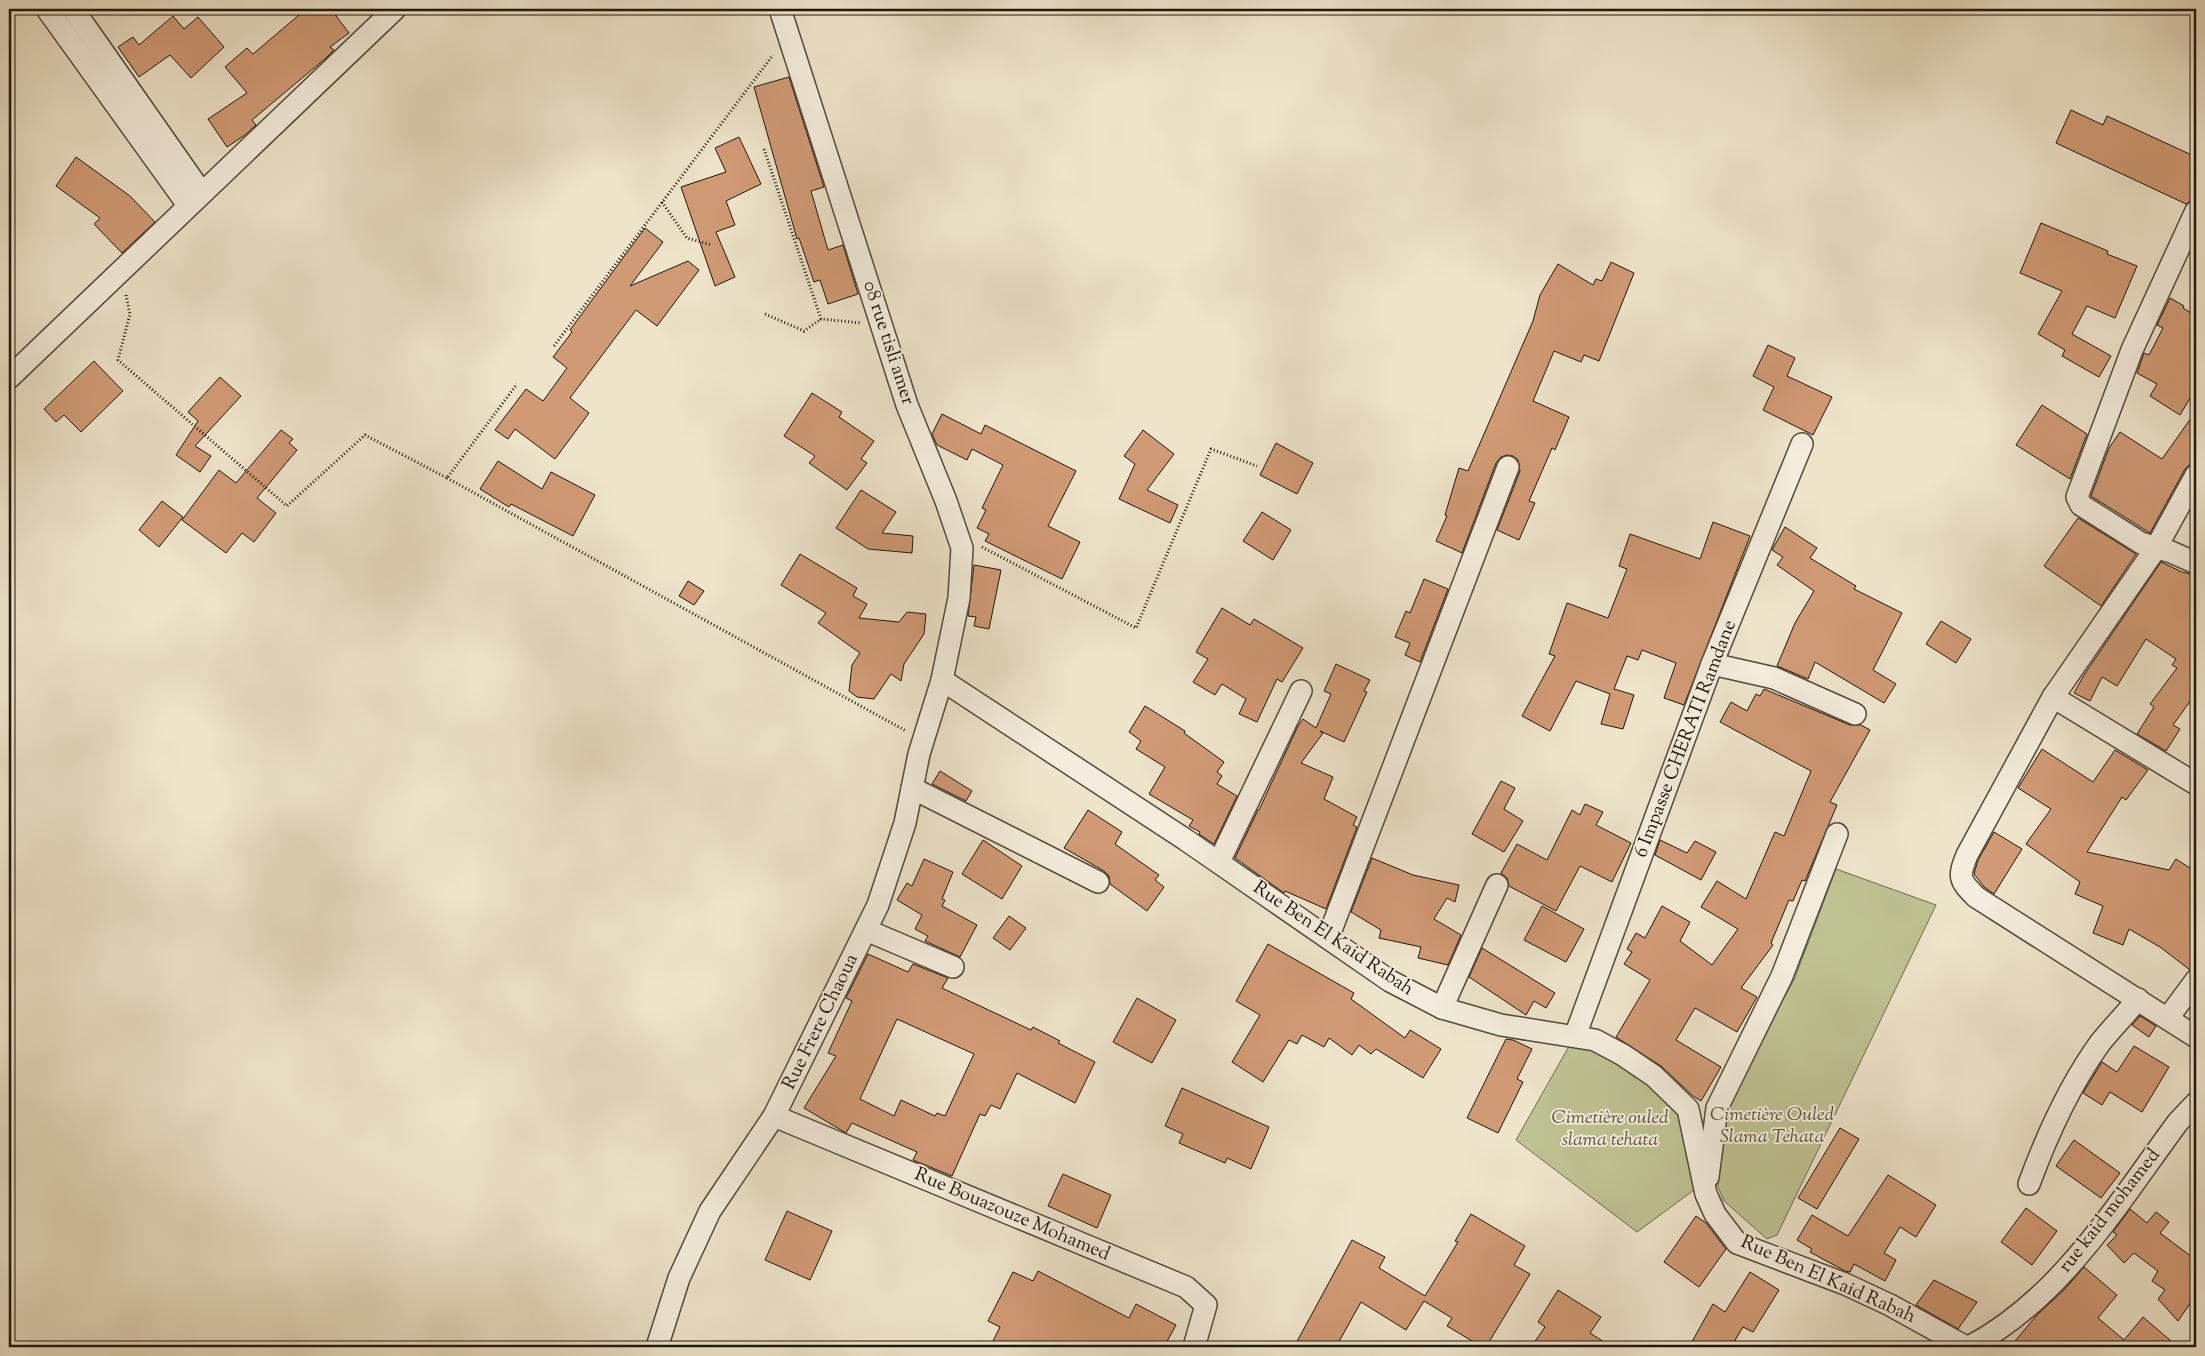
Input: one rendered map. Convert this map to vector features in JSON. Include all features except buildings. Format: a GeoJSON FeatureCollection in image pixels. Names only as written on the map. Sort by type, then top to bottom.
{"type":"FeatureCollection","features":[{"type":"Feature","properties":{"kind":"street"},"geometry":{"type":"LineString","coordinates":[[47,9],[194,198]]}},
{"type":"Feature","properties":{"kind":"street"},"geometry":{"type":"LineString","coordinates":[[73,9],[194,198]]}},
{"type":"Feature","properties":{"kind":"street"},"geometry":{"type":"LineString","coordinates":[[9,378],[194,198],[395,9]]}},
{"type":"Feature","properties":{"kind":"street","name":"08 rue tisli amer"},"geometry":{"type":"LineString","coordinates":[[780,9],[907,405],[946,501],[962,548],[959,598],[942,680]]}},
{"type":"Feature","properties":{"kind":"street"},"geometry":{"type":"LineString","coordinates":[[2196,211],[2129,359],[2077,497],[2081,505],[2141,542],[2196,563]]}},
{"type":"Feature","properties":{"kind":"street","name":"6 Impasse CHERATI Ramdane"},"geometry":{"type":"LineString","coordinates":[[1575,1036],[1712,664],[1802,444]]}},
{"type":"Feature","properties":{"kind":"street"},"geometry":{"type":"LineString","coordinates":[[1328,938],[1508,467]]}},
{"type":"Feature","properties":{"kind":"street"},"geometry":{"type":"LineString","coordinates":[[2196,474],[2156,548],[2053,697],[1967,855],[1960,873],[1963,884],[1976,897],[2196,1037]]}},
{"type":"Feature","properties":{"kind":"street"},"geometry":{"type":"LineString","coordinates":[[1712,664],[1774,678],[1855,714]]}},
{"type":"Feature","properties":{"kind":"street","name":"Rue Ben El Kaid Rabah"},"geometry":{"type":"LineString","coordinates":[[942,680],[1219,862],[1390,982],[1442,1008],[1501,1024],[1595,1040],[1623,1055],[1654,1076],[1688,1109],[1706,1194],[1715,1214],[1737,1243],[1827,1277],[1890,1305],[1967,1347]]}},
{"type":"Feature","properties":{"kind":"street","name":"Rue Frere Chaoua"},"geometry":{"type":"LineString","coordinates":[[659,1347],[679,1278],[710,1211],[774,1116],[878,905],[905,823],[919,754],[942,680]]}},
{"type":"Feature","properties":{"kind":"street"},"geometry":{"type":"LineString","coordinates":[[1219,862],[1301,691]]}},
{"type":"Feature","properties":{"kind":"street"},"geometry":{"type":"LineString","coordinates":[[2053,697],[2196,784]]}},
{"type":"Feature","properties":{"kind":"street"},"geometry":{"type":"LineString","coordinates":[[912,788],[1098,882]]}},
{"type":"Feature","properties":{"kind":"street"},"geometry":{"type":"LineString","coordinates":[[1706,1194],[1717,1108],[1782,976],[1837,834]]}},
{"type":"Feature","properties":{"kind":"street"},"geometry":{"type":"LineString","coordinates":[[1442,1008],[1497,886]]}},
{"type":"Feature","properties":{"kind":"street"},"geometry":{"type":"LineString","coordinates":[[866,930],[953,967]]}},
{"type":"Feature","properties":{"kind":"street"},"geometry":{"type":"LineString","coordinates":[[2168,1018],[2196,980]]}},
{"type":"Feature","properties":{"kind":"street"},"geometry":{"type":"LineString","coordinates":[[2029,1184],[2048,1135],[2077,1079],[2100,1044],[2138,999]]}},
{"type":"Feature","properties":{"kind":"street","name":"rue kaid mohamed"},"geometry":{"type":"LineString","coordinates":[[1967,1347],[1993,1335],[2055,1282],[2081,1254],[2178,1122],[2196,1104]]}},
{"type":"Feature","properties":{"kind":"street","name":"Rue Bouazouze Mohamed"},"geometry":{"type":"LineString","coordinates":[[774,1116],[1186,1287],[1206,1305],[1194,1347]]}},
{"type":"Feature","properties":{"kind":"path"},"geometry":{"type":"LineString","coordinates":[[554,346],[788,35]]}},
{"type":"Feature","properties":{"kind":"path"},"geometry":{"type":"LineString","coordinates":[[764,149],[821,319]]}},
{"type":"Feature","properties":{"kind":"path"},"geometry":{"type":"LineString","coordinates":[[662,202],[687,238],[712,245]]}},
{"type":"Feature","properties":{"kind":"path"},"geometry":{"type":"LineString","coordinates":[[120,270],[130,314],[118,360],[287,506],[365,435],[447,478],[924,740]]}},
{"type":"Feature","properties":{"kind":"path"},"geometry":{"type":"LineString","coordinates":[[765,314],[804,331],[821,319],[881,325]]}},
{"type":"Feature","properties":{"kind":"path"},"geometry":{"type":"LineString","coordinates":[[447,478],[517,384]]}},
{"type":"Feature","properties":{"kind":"path"},"geometry":{"type":"LineString","coordinates":[[957,534],[1136,628],[1211,449],[1257,466]]}},
{"type":"Feature","properties":{"kind":"green space","name":"Cimetière Ouled Slama Tehata"},"geometry":{"type":"Polygon","coordinates":[[[1836,869],[1936,905],[1777,1235],[1767,1239],[1724,1201],[1718,1187],[1718,1116],[1794,980],[1836,869]]]}},
{"type":"Feature","properties":{"kind":"green space","name":"Cimetière ouled slama tehata"},"geometry":{"type":"Polygon","coordinates":[[[1572,1041],[1595,1044],[1684,1110],[1693,1146],[1694,1190],[1637,1232],[1516,1140],[1572,1041]]]}}]}
